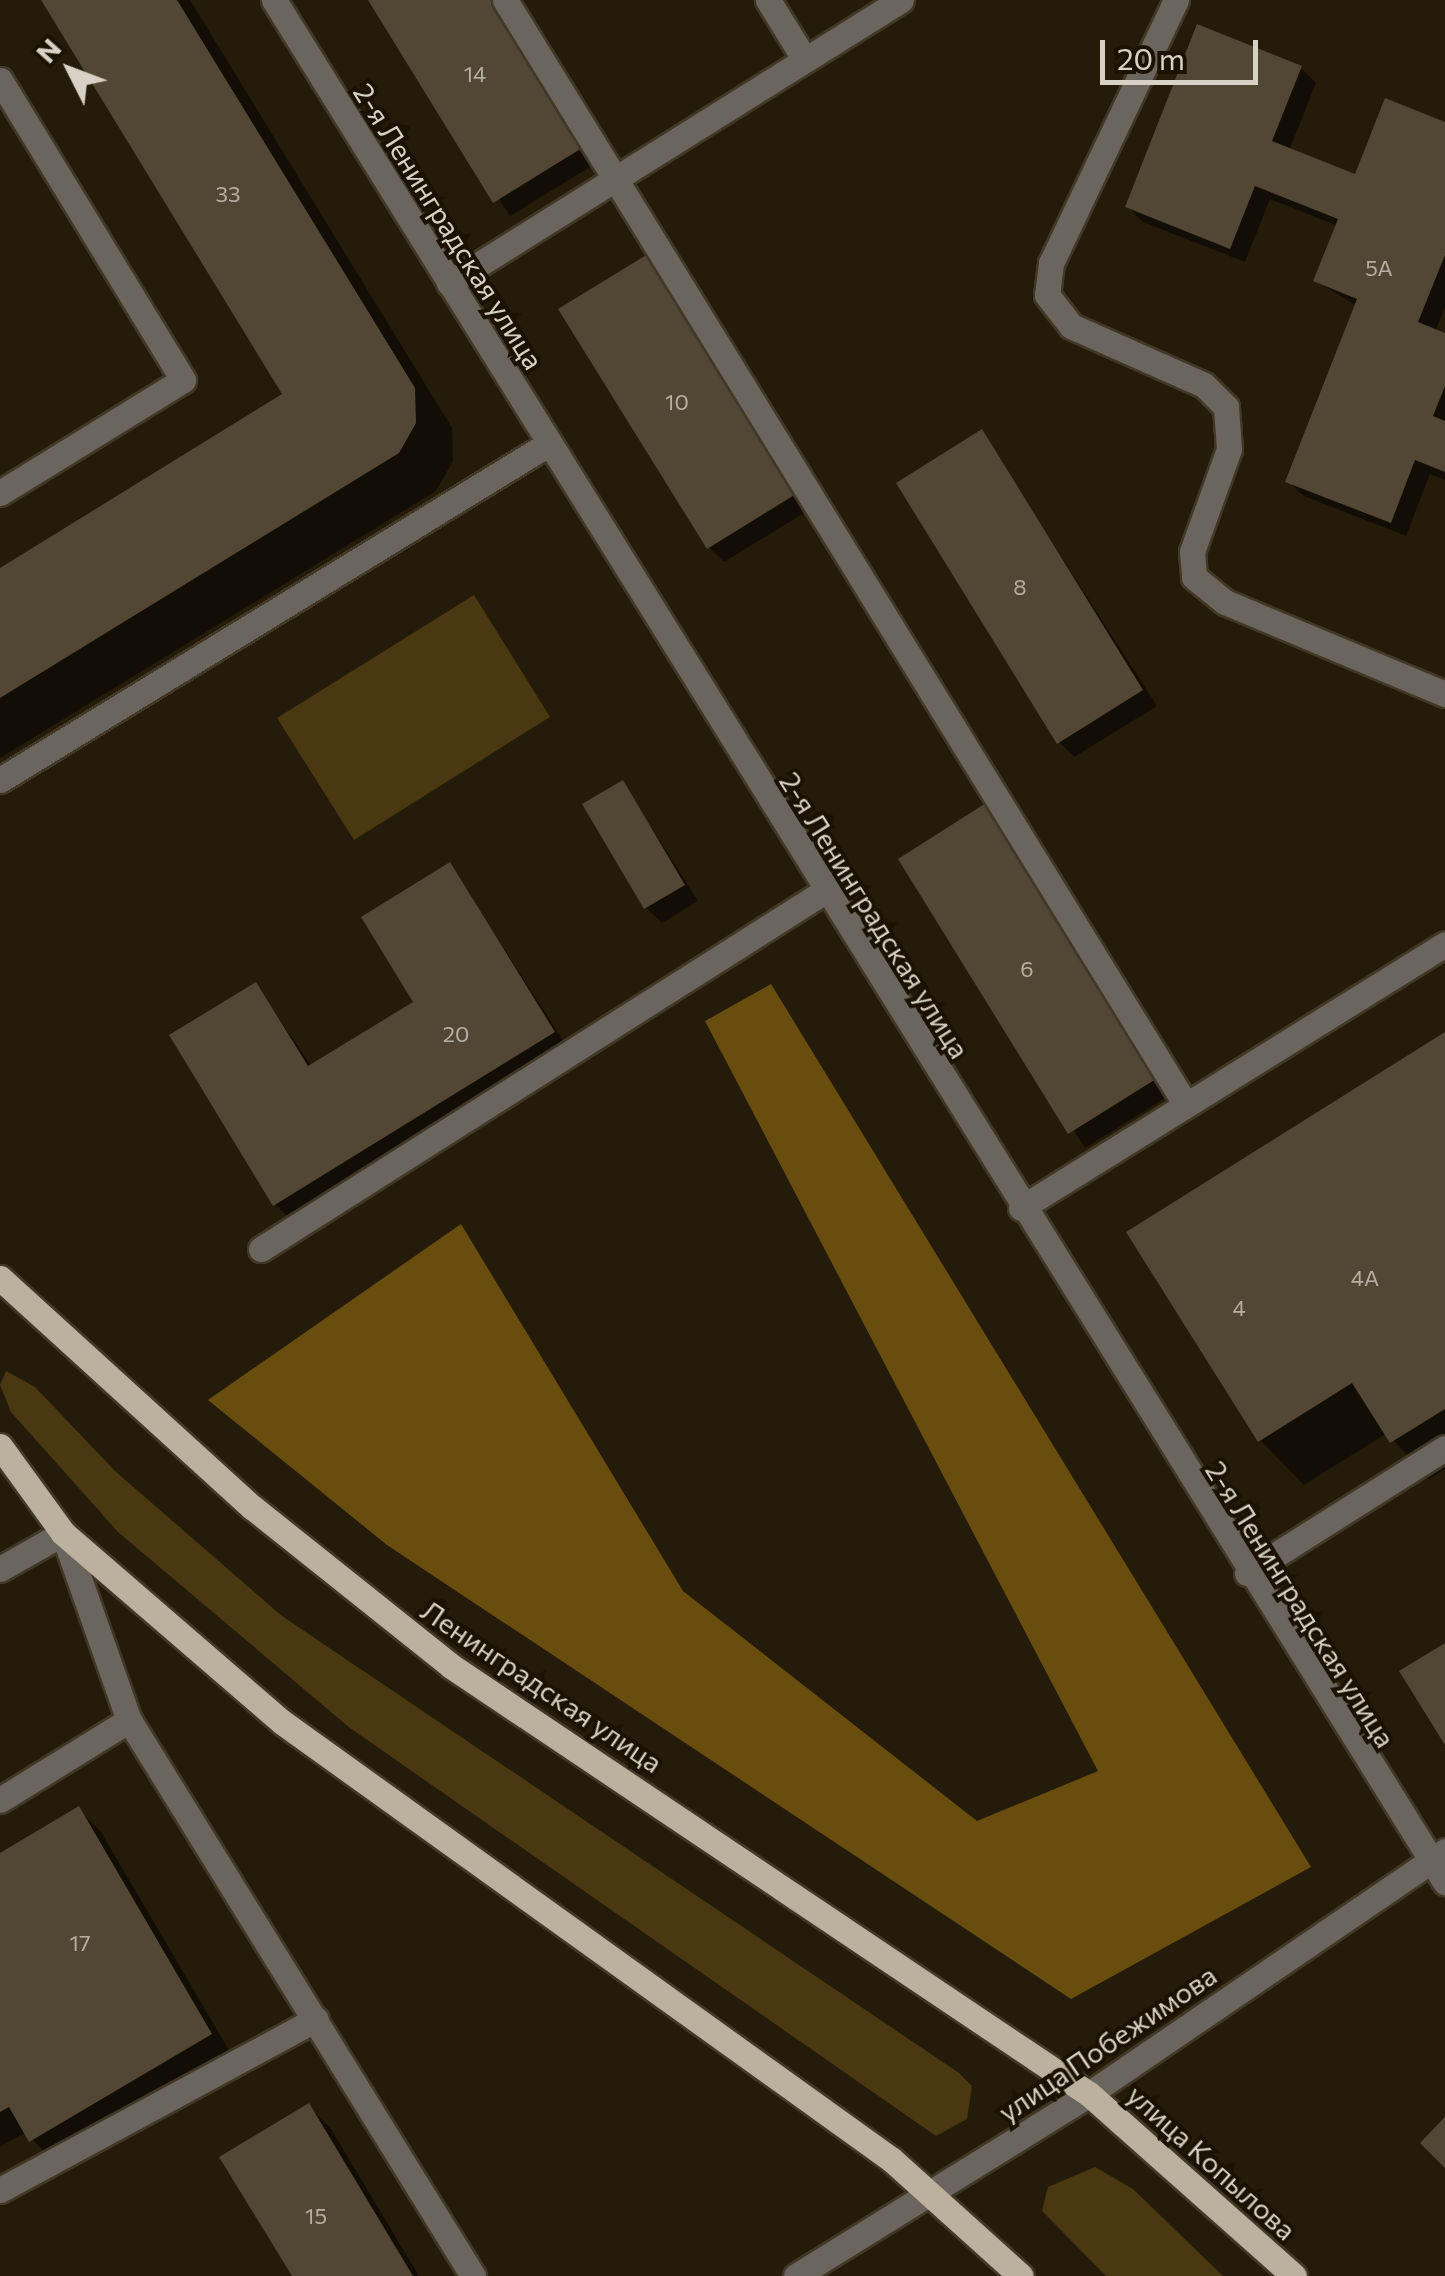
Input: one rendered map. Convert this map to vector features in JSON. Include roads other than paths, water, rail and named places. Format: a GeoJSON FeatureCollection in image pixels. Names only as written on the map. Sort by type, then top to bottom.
{"type":"FeatureCollection","features":[{"type":"Feature","properties":{"kind":"main road","name":"Ленинградская улица"},"geometry":{"type":"LineString","coordinates":[[0,1278],[252,1507],[451,1666],[1089,2094]]}},
{"type":"Feature","properties":{"kind":"main road"},"geometry":{"type":"LineString","coordinates":[[0,1446],[63,1533],[282,1722],[931,2193],[1020,2276]]}},
{"type":"Feature","properties":{"kind":"main road","name":"улица Копылова"},"geometry":{"type":"LineString","coordinates":[[1089,2094],[1294,2276]]}},
{"type":"Feature","properties":{"kind":"street","name":"2-я Ленинградская улица"},"geometry":{"type":"LineString","coordinates":[[274,0],[1246,1573],[1435,1856],[1445,1882]]}},
{"type":"Feature","properties":{"kind":"street"},"geometry":{"type":"LineString","coordinates":[[505,0],[1186,1105]]}},
{"type":"Feature","properties":{"kind":"street"},"geometry":{"type":"LineString","coordinates":[[768,0],[805,60]]}},
{"type":"Feature","properties":{"kind":"street"},"geometry":{"type":"LineString","coordinates":[[449,283],[901,0]]}},
{"type":"Feature","properties":{"kind":"street"},"geometry":{"type":"LineString","coordinates":[[1176,0],[1051,263],[1047,295],[1080,332],[1204,385],[1226,407],[1232,434],[1192,552],[1194,576],[1225,602],[1445,694]]}},
{"type":"Feature","properties":{"kind":"street"},"geometry":{"type":"LineString","coordinates":[[0,80],[183,380],[0,493]]}},
{"type":"Feature","properties":{"kind":"street"},"geometry":{"type":"LineString","coordinates":[[0,780],[548,444]]}},
{"type":"Feature","properties":{"kind":"street"},"geometry":{"type":"LineString","coordinates":[[261,1249],[825,891]]}},
{"type":"Feature","properties":{"kind":"street"},"geometry":{"type":"LineString","coordinates":[[1021,1208],[1445,944]]}},
{"type":"Feature","properties":{"kind":"street"},"geometry":{"type":"LineString","coordinates":[[1246,1573],[1445,1448]]}},
{"type":"Feature","properties":{"kind":"street"},"geometry":{"type":"LineString","coordinates":[[0,1569],[63,1533],[130,1720],[473,2276]]}},
{"type":"Feature","properties":{"kind":"street"},"geometry":{"type":"LineString","coordinates":[[0,1800],[130,1720]]}},
{"type":"Feature","properties":{"kind":"street","name":"улица Побежимова"},"geometry":{"type":"LineString","coordinates":[[796,2276],[1089,2094],[1435,1856]]}},
{"type":"Feature","properties":{"kind":"street"},"geometry":{"type":"LineString","coordinates":[[0,2190],[316,2019]]}}]}
